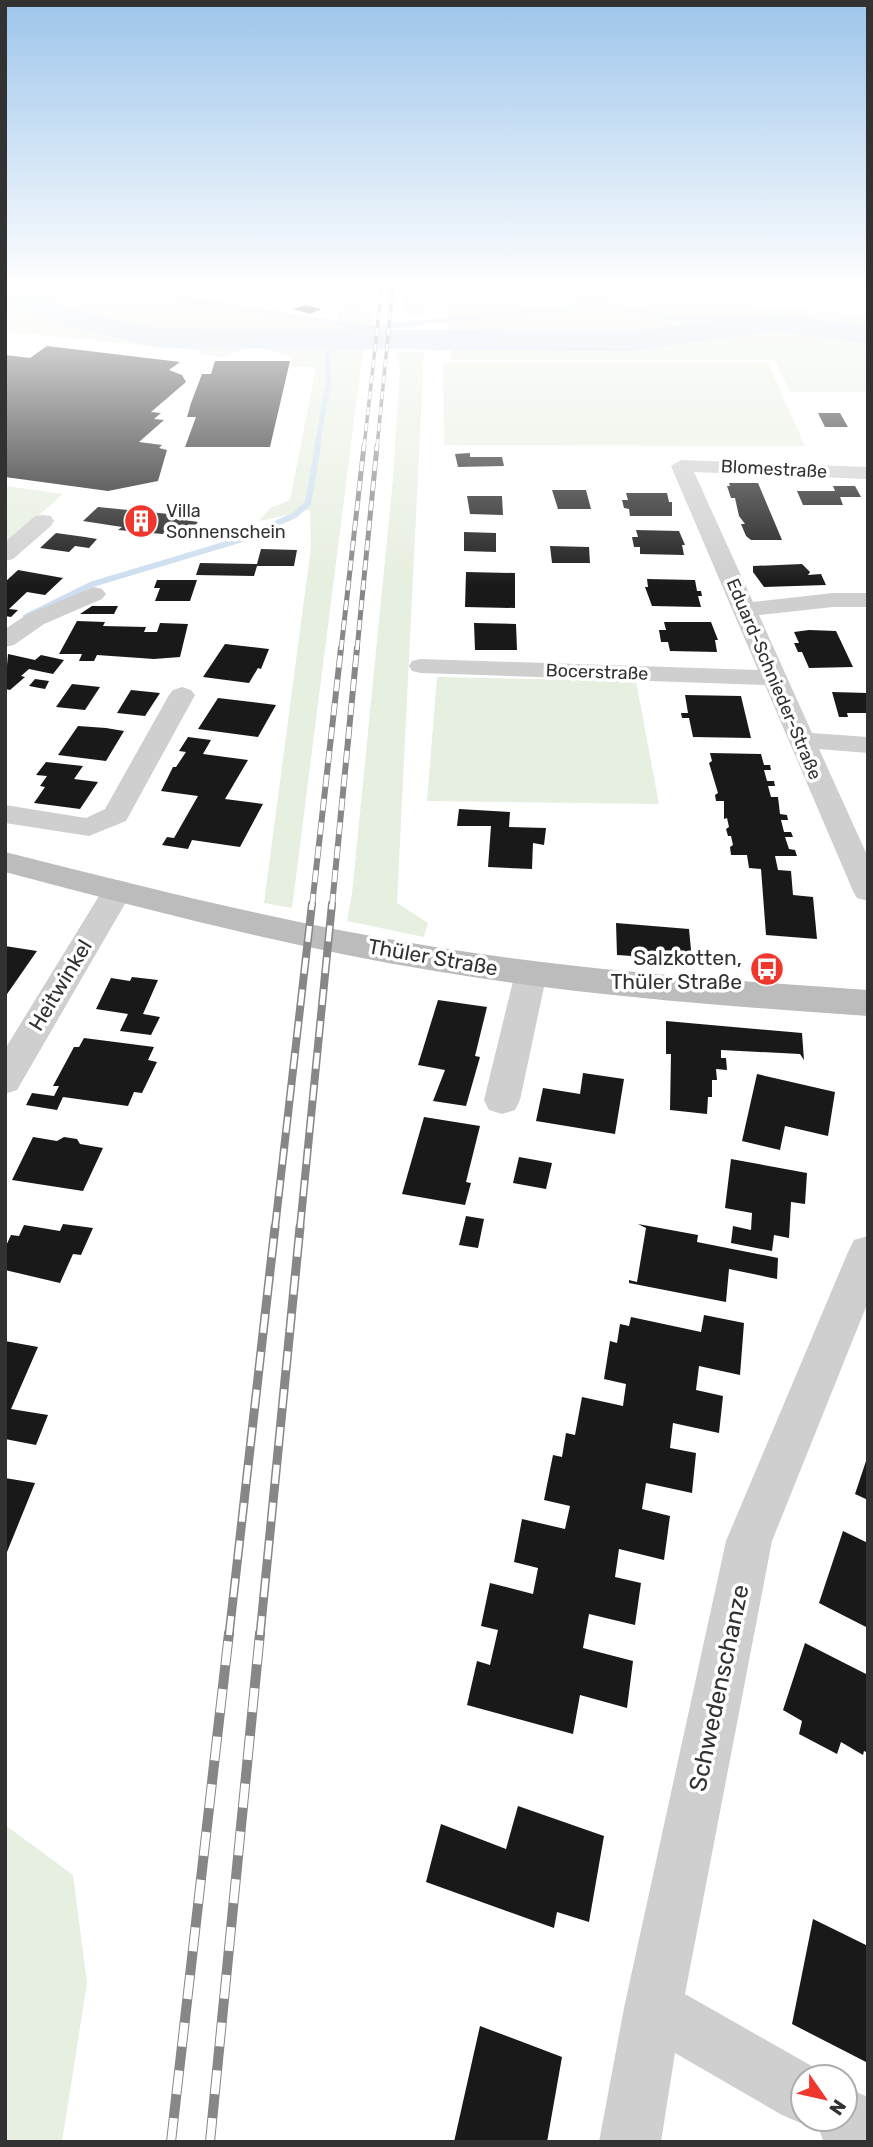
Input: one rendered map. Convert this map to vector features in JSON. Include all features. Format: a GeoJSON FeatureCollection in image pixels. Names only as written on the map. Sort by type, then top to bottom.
{"type":"FeatureCollection","features":[{"type":"Feature","properties":{"kind":"main road","name":"Thüler Straße"},"geometry":{"type":"LineString","coordinates":[[5,862],[385,950],[531,974],[684,992],[868,1003]]}},
{"type":"Feature","properties":{"kind":"street","name":"Blomestraße"},"geometry":{"type":"LineString","coordinates":[[681,466],[868,473]]}},
{"type":"Feature","properties":{"kind":"street","name":"Eduard-Schnieder-Straße"},"geometry":{"type":"LineString","coordinates":[[681,466],[868,891]]}},
{"type":"Feature","properties":{"kind":"street"},"geometry":{"type":"LineString","coordinates":[[5,554],[43,521]]}},
{"type":"Feature","properties":{"kind":"street"},"geometry":{"type":"LineString","coordinates":[[5,640],[36,619],[94,594]]}},
{"type":"Feature","properties":{"kind":"street"},"geometry":{"type":"LineString","coordinates":[[745,610],[833,600],[868,600]]}},
{"type":"Feature","properties":{"kind":"street","name":"Bocerstraße"},"geometry":{"type":"LineString","coordinates":[[421,666],[773,678]]}},
{"type":"Feature","properties":{"kind":"street"},"geometry":{"type":"LineString","coordinates":[[5,814],[89,827],[116,815],[182,695]]}},
{"type":"Feature","properties":{"kind":"street"},"geometry":{"type":"LineString","coordinates":[[800,740],[868,745]]}},
{"type":"Feature","properties":{"kind":"street","name":"Heitwinkel"},"geometry":{"type":"LineString","coordinates":[[5,1081],[36,1024],[118,890]]}},
{"type":"Feature","properties":{"kind":"street"},"geometry":{"type":"LineString","coordinates":[[502,1100],[531,974]]}},
{"type":"Feature","properties":{"kind":"street","name":"Schwedenschanze"},"geometry":{"type":"LineString","coordinates":[[630,2142],[653,2008],[749,1541],[868,1252]]}},
{"type":"Feature","properties":{"kind":"street"},"geometry":{"type":"LineString","coordinates":[[653,2008],[789,2086]]}},
{"type":"Feature","properties":{"kind":"green space"},"geometry":{"type":"Polygon","coordinates":[[[312,386],[358,386],[292,908],[264,903],[311,547],[310,510],[259,521],[270,508],[290,500],[312,386]]]}},
{"type":"Feature","properties":{"kind":"green space"},"geometry":{"type":"Polygon","coordinates":[[[399,386],[422,386],[397,903],[428,923],[424,937],[347,921],[352,894],[393,479],[399,386]]]}},
{"type":"Feature","properties":{"kind":"green space"},"geometry":{"type":"Polygon","coordinates":[[[443,386],[778,386],[805,446],[444,445],[443,386]]]}},
{"type":"Feature","properties":{"kind":"green space"},"geometry":{"type":"Polygon","coordinates":[[[787,386],[868,386],[868,392],[790,392],[787,386]]]}},
{"type":"Feature","properties":{"kind":"green space"},"geometry":{"type":"Polygon","coordinates":[[[5,486],[63,494],[5,545],[5,486]]]}},
{"type":"Feature","properties":{"kind":"green space"},"geometry":{"type":"Polygon","coordinates":[[[437,677],[636,681],[659,804],[427,801],[437,677]]]}},
{"type":"Feature","properties":{"kind":"green space"},"geometry":{"type":"Polygon","coordinates":[[[5,1825],[73,1875],[87,1983],[62,2142],[5,2142],[5,1825]]]}},
{"type":"Feature","properties":{"kind":"building"},"geometry":{"type":"Polygon","coordinates":[[[5,386],[181,386],[151,412],[161,413],[154,419],[164,420],[139,442],[162,445],[159,448],[167,450],[158,481],[108,491],[5,477],[5,386]]]}},
{"type":"Feature","properties":{"kind":"building"},"geometry":{"type":"Polygon","coordinates":[[[197,386],[284,386],[270,447],[185,447],[196,417],[187,417],[197,386]]]}},
{"type":"Feature","properties":{"kind":"building"},"geometry":{"type":"Polygon","coordinates":[[[818,413],[840,413],[848,427],[825,427],[818,413]]]}},
{"type":"Feature","properties":{"kind":"building"},"geometry":{"type":"Polygon","coordinates":[[[470,453],[470,457],[502,457],[504,466],[458,467],[455,454],[470,453]]]}},
{"type":"Feature","properties":{"kind":"building"},"geometry":{"type":"Polygon","coordinates":[[[729,483],[758,483],[782,540],[751,540],[746,536],[741,524],[745,524],[727,486],[730,486],[729,483]]]}},
{"type":"Feature","properties":{"kind":"building"},"geometry":{"type":"Polygon","coordinates":[[[833,486],[855,486],[861,497],[840,497],[843,505],[803,505],[797,491],[835,491],[833,486]]]}},
{"type":"Feature","properties":{"kind":"building"},"geometry":{"type":"Polygon","coordinates":[[[552,490],[586,490],[591,509],[558,509],[552,490]]]}},
{"type":"Feature","properties":{"kind":"building"},"geometry":{"type":"Polygon","coordinates":[[[626,493],[667,493],[669,502],[672,502],[672,516],[630,516],[629,509],[624,508],[622,500],[628,500],[626,493]]]}},
{"type":"Feature","properties":{"kind":"building"},"geometry":{"type":"Polygon","coordinates":[[[467,496],[502,496],[503,515],[470,514],[467,496]]]}},
{"type":"Feature","properties":{"kind":"building","name":"Villa Sonnenschein"},"geometry":{"type":"Polygon","coordinates":[[[98,507],[169,514],[166,517],[198,522],[185,536],[118,530],[122,527],[83,521],[98,507]]]}},
{"type":"Feature","properties":{"kind":"building"},"geometry":{"type":"Polygon","coordinates":[[[636,530],[679,531],[685,545],[682,545],[684,555],[640,554],[640,547],[634,547],[632,537],[638,537],[636,530]]]}},
{"type":"Feature","properties":{"kind":"building"},"geometry":{"type":"Polygon","coordinates":[[[464,532],[496,533],[496,552],[464,551],[464,532]]]}},
{"type":"Feature","properties":{"kind":"building"},"geometry":{"type":"Polygon","coordinates":[[[56,533],[97,539],[89,548],[75,546],[69,552],[40,548],[56,533]]]}},
{"type":"Feature","properties":{"kind":"building"},"geometry":{"type":"Polygon","coordinates":[[[550,546],[589,547],[590,563],[552,563],[550,546]]]}},
{"type":"Feature","properties":{"kind":"building"},"geometry":{"type":"Polygon","coordinates":[[[261,549],[297,550],[294,566],[257,566],[254,576],[196,575],[200,563],[257,564],[261,549]]]}},
{"type":"Feature","properties":{"kind":"building"},"geometry":{"type":"Polygon","coordinates":[[[802,564],[810,572],[808,575],[821,574],[826,585],[764,587],[753,572],[753,566],[802,564]]]}},
{"type":"Feature","properties":{"kind":"building"},"geometry":{"type":"Polygon","coordinates":[[[18,570],[63,578],[45,595],[27,592],[9,609],[18,610],[11,617],[5,616],[5,582],[18,570]]]}},
{"type":"Feature","properties":{"kind":"building"},"geometry":{"type":"Polygon","coordinates":[[[466,572],[515,573],[515,608],[465,607],[466,572]]]}},
{"type":"Feature","properties":{"kind":"building"},"geometry":{"type":"Polygon","coordinates":[[[647,579],[695,580],[697,591],[701,591],[702,596],[698,596],[701,607],[652,606],[645,587],[648,587],[647,579]]]}},
{"type":"Feature","properties":{"kind":"building"},"geometry":{"type":"Polygon","coordinates":[[[157,580],[197,580],[190,601],[155,601],[160,588],[154,588],[157,580]]]}},
{"type":"Feature","properties":{"kind":"building"},"geometry":{"type":"Polygon","coordinates":[[[92,606],[118,606],[114,614],[80,614],[92,606]]]}},
{"type":"Feature","properties":{"kind":"building"},"geometry":{"type":"Polygon","coordinates":[[[77,621],[105,622],[103,626],[146,627],[144,632],[157,632],[160,623],[188,624],[180,657],[154,659],[97,655],[94,661],[79,661],[82,654],[59,654],[77,621]]]}},
{"type":"Feature","properties":{"kind":"building"},"geometry":{"type":"Polygon","coordinates":[[[664,622],[711,622],[718,640],[715,640],[717,652],[670,651],[668,642],[661,642],[659,630],[666,630],[664,622]]]}},
{"type":"Feature","properties":{"kind":"building"},"geometry":{"type":"Polygon","coordinates":[[[474,623],[516,624],[517,650],[475,650],[474,623]]]}},
{"type":"Feature","properties":{"kind":"building"},"geometry":{"type":"Polygon","coordinates":[[[836,631],[853,667],[809,668],[802,652],[798,652],[794,643],[799,643],[794,632],[836,631]]]}},
{"type":"Feature","properties":{"kind":"building"},"geometry":{"type":"Polygon","coordinates":[[[225,644],[269,649],[261,669],[258,668],[249,683],[203,677],[225,644]]]}},
{"type":"Feature","properties":{"kind":"building"},"geometry":{"type":"Polygon","coordinates":[[[8,654],[35,660],[41,655],[64,660],[53,674],[29,669],[21,676],[25,677],[10,690],[5,689],[8,654]]]}},
{"type":"Feature","properties":{"kind":"building"},"geometry":{"type":"Polygon","coordinates":[[[35,679],[49,681],[45,689],[29,686],[35,679]]]}},
{"type":"Feature","properties":{"kind":"building"},"geometry":{"type":"Polygon","coordinates":[[[72,684],[100,687],[85,710],[56,707],[72,684]]]}},
{"type":"Feature","properties":{"kind":"building"},"geometry":{"type":"Polygon","coordinates":[[[131,690],[160,693],[145,716],[117,713],[131,690]]]}},
{"type":"Feature","properties":{"kind":"building"},"geometry":{"type":"Polygon","coordinates":[[[832,692],[868,693],[868,713],[847,713],[848,717],[839,717],[832,692]]]}},
{"type":"Feature","properties":{"kind":"building"},"geometry":{"type":"Polygon","coordinates":[[[685,695],[741,696],[751,738],[693,737],[689,718],[682,718],[681,713],[688,713],[685,695]]]}},
{"type":"Feature","properties":{"kind":"building"},"geometry":{"type":"Polygon","coordinates":[[[218,698],[276,705],[258,737],[198,729],[218,698]]]}},
{"type":"Feature","properties":{"kind":"building"},"geometry":{"type":"Polygon","coordinates":[[[78,726],[124,731],[106,761],[58,755],[78,726]]]}},
{"type":"Feature","properties":{"kind":"building"},"geometry":{"type":"Polygon","coordinates":[[[188,737],[211,740],[203,754],[248,760],[225,799],[263,804],[240,847],[192,840],[188,849],[162,845],[167,837],[174,838],[198,796],[161,791],[173,767],[176,767],[186,752],[179,751],[188,737]]]}},
{"type":"Feature","properties":{"kind":"building"},"geometry":{"type":"Polygon","coordinates":[[[710,753],[761,754],[764,765],[770,765],[771,770],[764,770],[767,781],[774,781],[775,786],[768,786],[771,797],[778,797],[780,814],[787,815],[788,820],[781,820],[784,832],[791,832],[793,837],[785,837],[789,849],[795,850],[797,856],[775,856],[778,870],[791,871],[793,895],[813,897],[817,939],[766,935],[761,869],[749,868],[747,855],[731,855],[730,847],[733,845],[726,829],[729,827],[727,818],[724,819],[724,801],[716,801],[715,795],[718,793],[709,763],[712,761],[710,753]]]}},
{"type":"Feature","properties":{"kind":"building"},"geometry":{"type":"Polygon","coordinates":[[[46,762],[83,766],[74,779],[98,782],[80,809],[34,803],[45,787],[40,786],[47,776],[36,775],[46,762]]]}},
{"type":"Feature","properties":{"kind":"building"},"geometry":{"type":"Polygon","coordinates":[[[459,809],[510,812],[509,827],[546,828],[544,845],[533,843],[532,869],[488,867],[491,826],[457,826],[459,809]]]}},
{"type":"Feature","properties":{"kind":"building"},"geometry":{"type":"Polygon","coordinates":[[[616,923],[689,929],[692,960],[617,955],[616,923]]]}},
{"type":"Feature","properties":{"kind":"building"},"geometry":{"type":"Polygon","coordinates":[[[5,946],[37,951],[5,997],[5,946]]]}},
{"type":"Feature","properties":{"kind":"building"},"geometry":{"type":"Polygon","coordinates":[[[132,977],[158,980],[143,1014],[160,1017],[151,1035],[120,1031],[128,1014],[96,1009],[111,978],[130,981],[132,977]]]}},
{"type":"Feature","properties":{"kind":"building"},"geometry":{"type":"Polygon","coordinates":[[[438,1000],[487,1007],[475,1056],[480,1057],[466,1106],[433,1101],[445,1070],[418,1065],[438,1000]]]}},
{"type":"Feature","properties":{"kind":"building"},"geometry":{"type":"Polygon","coordinates":[[[666,1021],[802,1033],[804,1060],[800,1054],[721,1050],[721,1058],[726,1058],[727,1070],[716,1069],[717,1080],[712,1080],[712,1097],[708,1097],[707,1114],[670,1110],[671,1054],[666,1054],[666,1021]]]}},
{"type":"Feature","properties":{"kind":"building"},"geometry":{"type":"Polygon","coordinates":[[[84,1038],[154,1047],[148,1060],[157,1062],[142,1093],[134,1092],[128,1106],[63,1097],[57,1110],[26,1105],[32,1093],[54,1096],[59,1086],[53,1086],[74,1047],[79,1047],[84,1038]]]}},
{"type":"Feature","properties":{"kind":"building"},"geometry":{"type":"Polygon","coordinates":[[[583,1073],[624,1079],[615,1134],[536,1121],[543,1088],[580,1094],[583,1073]]]}},
{"type":"Feature","properties":{"kind":"building"},"geometry":{"type":"Polygon","coordinates":[[[757,1074],[835,1092],[828,1136],[785,1126],[780,1150],[742,1141],[757,1074]]]}},
{"type":"Feature","properties":{"kind":"building"},"geometry":{"type":"Polygon","coordinates":[[[424,1117],[480,1126],[466,1182],[471,1183],[465,1205],[402,1194],[424,1117]]]}},
{"type":"Feature","properties":{"kind":"building"},"geometry":{"type":"Polygon","coordinates":[[[33,1137],[57,1141],[64,1137],[77,1139],[80,1144],[103,1148],[83,1191],[12,1180],[33,1137]]]}},
{"type":"Feature","properties":{"kind":"building"},"geometry":{"type":"Polygon","coordinates":[[[519,1157],[552,1163],[546,1189],[513,1183],[519,1157]]]}},
{"type":"Feature","properties":{"kind":"building"},"geometry":{"type":"Polygon","coordinates":[[[731,1159],[807,1173],[805,1204],[791,1202],[789,1238],[774,1235],[772,1251],[731,1243],[733,1226],[751,1230],[752,1213],[725,1208],[731,1159]]]}},
{"type":"Feature","properties":{"kind":"building"},"geometry":{"type":"Polygon","coordinates":[[[466,1216],[484,1219],[478,1248],[459,1245],[466,1216]]]}},
{"type":"Feature","properties":{"kind":"building"},"geometry":{"type":"Polygon","coordinates":[[[63,1224],[93,1228],[81,1255],[73,1254],[60,1283],[5,1270],[5,1248],[11,1235],[19,1236],[24,1225],[60,1231],[63,1224]]]}},
{"type":"Feature","properties":{"kind":"building"},"geometry":{"type":"Polygon","coordinates":[[[638,1224],[698,1235],[697,1242],[778,1258],[777,1279],[729,1269],[726,1302],[629,1283],[629,1280],[637,1282],[646,1228],[638,1224]]]}},
{"type":"Feature","properties":{"kind":"building"},"geometry":{"type":"Polygon","coordinates":[[[704,1315],[744,1323],[740,1375],[699,1366],[696,1390],[723,1396],[719,1433],[673,1423],[670,1448],[696,1453],[692,1493],[646,1483],[642,1509],[670,1516],[664,1560],[619,1549],[615,1577],[641,1583],[635,1625],[589,1614],[583,1648],[633,1661],[627,1708],[580,1695],[573,1734],[467,1705],[477,1661],[490,1665],[498,1630],[481,1626],[490,1583],[533,1594],[538,1568],[514,1562],[522,1519],[565,1529],[570,1506],[544,1500],[553,1455],[562,1457],[566,1433],[575,1435],[582,1397],[623,1406],[626,1384],[604,1379],[610,1341],[617,1343],[620,1324],[629,1326],[631,1317],[701,1332],[704,1315]]]}},
{"type":"Feature","properties":{"kind":"building"},"geometry":{"type":"Polygon","coordinates":[[[5,1341],[38,1347],[11,1409],[48,1415],[36,1445],[5,1439],[5,1341]]]}},
{"type":"Feature","properties":{"kind":"building"},"geometry":{"type":"Polygon","coordinates":[[[868,1458],[868,1500],[855,1494],[868,1458]]]}},
{"type":"Feature","properties":{"kind":"building"},"geometry":{"type":"Polygon","coordinates":[[[5,1478],[35,1483],[5,1557],[5,1478]]]}},
{"type":"Feature","properties":{"kind":"building"},"geometry":{"type":"Polygon","coordinates":[[[843,1531],[868,1543],[868,1628],[819,1603],[843,1531]]]}},
{"type":"Feature","properties":{"kind":"building"},"geometry":{"type":"Polygon","coordinates":[[[805,1643],[868,1675],[868,1753],[864,1751],[863,1755],[841,1742],[837,1754],[799,1734],[802,1721],[783,1710],[805,1643]]]}},
{"type":"Feature","properties":{"kind":"building"},"geometry":{"type":"Polygon","coordinates":[[[518,1806],[604,1836],[589,1922],[557,1912],[554,1928],[426,1882],[441,1824],[506,1849],[518,1806]]]}},
{"type":"Feature","properties":{"kind":"building"},"geometry":{"type":"Polygon","coordinates":[[[813,1919],[868,1946],[868,2063],[792,2024],[813,1919]]]}},
{"type":"Feature","properties":{"kind":"building"},"geometry":{"type":"Polygon","coordinates":[[[480,2026],[562,2057],[547,2142],[454,2142],[480,2026]]]}},
{"type":"Feature","properties":{"kind":"waterway"},"geometry":{"type":"LineString","coordinates":[[317,447],[328,386]]}},
{"type":"Feature","properties":{"kind":"waterway"},"geometry":{"type":"LineString","coordinates":[[26,617],[93,584],[243,539],[295,515],[308,503],[318,446]]}},
{"type":"Feature","properties":{"kind":"railway"},"geometry":{"type":"LineString","coordinates":[[364,447],[371,386]]}},
{"type":"Feature","properties":{"kind":"railway"},"geometry":{"type":"LineString","coordinates":[[377,447],[383,386]]}},
{"type":"Feature","properties":{"kind":"railway"},"geometry":{"type":"LineString","coordinates":[[341,650],[364,446]]}},
{"type":"Feature","properties":{"kind":"railway"},"geometry":{"type":"LineString","coordinates":[[357,650],[377,446]]}},
{"type":"Feature","properties":{"kind":"railway"},"geometry":{"type":"LineString","coordinates":[[312,906],[341,648]]}},
{"type":"Feature","properties":{"kind":"railway"},"geometry":{"type":"LineString","coordinates":[[332,906],[357,648]]}},
{"type":"Feature","properties":{"kind":"railway"},"geometry":{"type":"LineString","coordinates":[[275,1228],[312,904]]}},
{"type":"Feature","properties":{"kind":"railway"},"geometry":{"type":"LineString","coordinates":[[300,1228],[332,904]]}},
{"type":"Feature","properties":{"kind":"railway"},"geometry":{"type":"LineString","coordinates":[[229,1635],[275,1227]]}},
{"type":"Feature","properties":{"kind":"railway"},"geometry":{"type":"LineString","coordinates":[[260,1635],[300,1227]]}},
{"type":"Feature","properties":{"kind":"railway"},"geometry":{"type":"LineString","coordinates":[[171,2142],[229,1633]]}},
{"type":"Feature","properties":{"kind":"railway"},"geometry":{"type":"LineString","coordinates":[[210,2142],[260,1633]]}},
{"type":"Feature","properties":{"kind":"place","name":"Villa Sonnenschein"},"geometry":{"type":"Point","coordinates":[141,521]}},
{"type":"Feature","properties":{"kind":"place","name":"Salzkotten, Thüler Straße"},"geometry":{"type":"Point","coordinates":[767,969]}}]}
